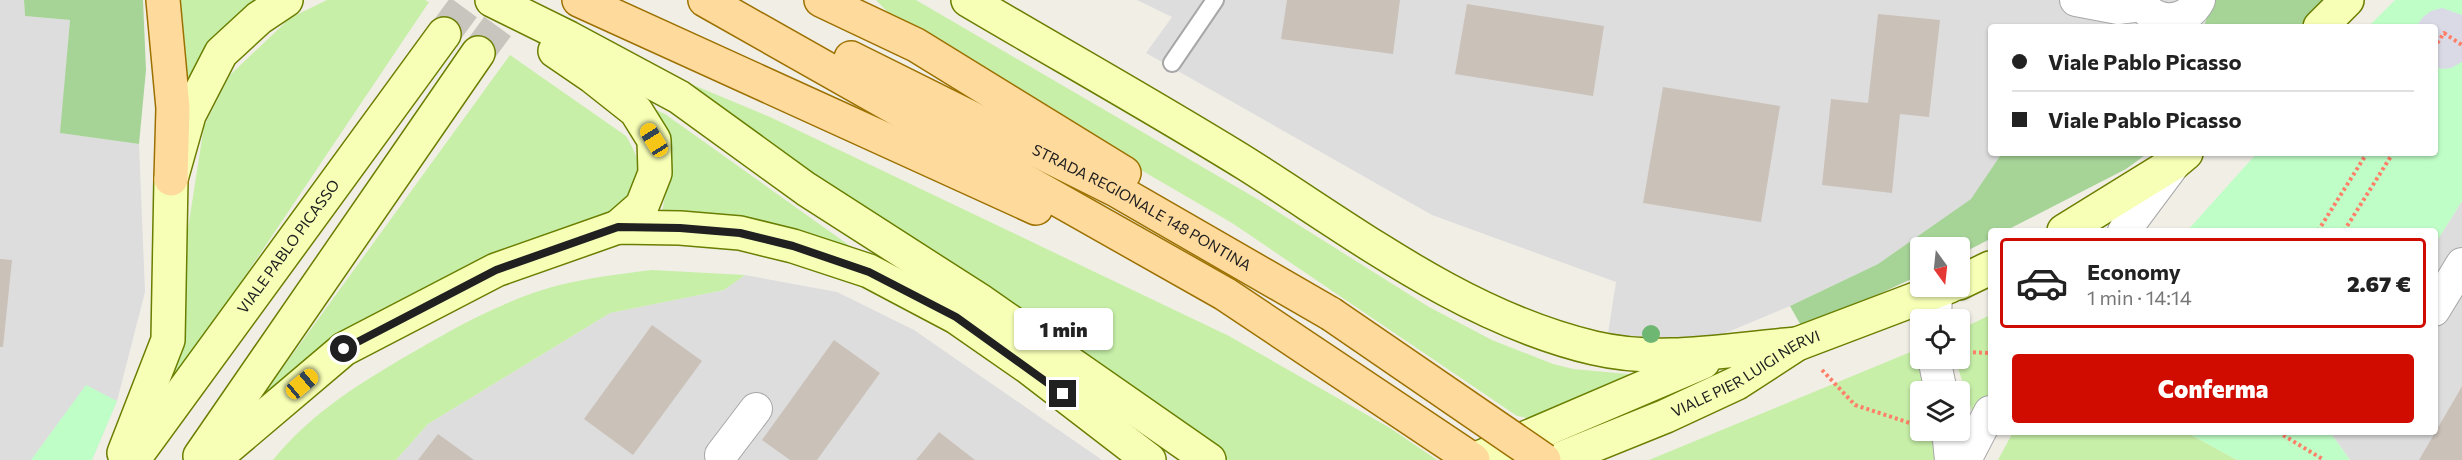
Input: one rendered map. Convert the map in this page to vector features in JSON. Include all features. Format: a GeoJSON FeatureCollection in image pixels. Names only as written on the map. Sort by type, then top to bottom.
{"type":"FeatureCollection","features":[{"type":"Feature","properties":{"kind":"main road"},"geometry":{"type":"LineString","coordinates":[[163,0],[173,108],[171,179]]}},
{"type":"Feature","properties":{"kind":"main road"},"geometry":{"type":"LineString","coordinates":[[579,0],[1225,294]]}},
{"type":"Feature","properties":{"kind":"main road"},"geometry":{"type":"LineString","coordinates":[[705,0],[1225,294],[1474,460]]}},
{"type":"Feature","properties":{"kind":"main road","name":"STRADA REGIONALE 148 PONTINA"},"geometry":{"type":"LineString","coordinates":[[716,0],[858,61],[1116,190],[1331,314],[1544,460]]}},
{"type":"Feature","properties":{"kind":"main road"},"geometry":{"type":"LineString","coordinates":[[821,0],[916,45],[1215,229],[1331,314]]}},
{"type":"Feature","properties":{"kind":"main road"},"geometry":{"type":"LineString","coordinates":[[870,0],[916,45]]}},
{"type":"Feature","properties":{"kind":"street"},"geometry":{"type":"LineString","coordinates":[[121,460],[168,340],[171,179],[189,115],[221,53],[259,18],[286,0]]}},
{"type":"Feature","properties":{"kind":"street"},"geometry":{"type":"LineString","coordinates":[[480,0],[593,77],[636,111],[654,140],[655,173],[642,206],[618,227]]}},
{"type":"Feature","properties":{"kind":"street"},"geometry":{"type":"LineString","coordinates":[[492,0],[679,97],[806,189],[982,302],[1209,460]]}},
{"type":"Feature","properties":{"kind":"street"},"geometry":{"type":"LineString","coordinates":[[968,0],[1245,163],[1420,274],[1480,306],[1542,334],[1596,349],[1638,355],[1685,356],[1797,344]]}},
{"type":"Feature","properties":{"kind":"street"},"geometry":{"type":"LineString","coordinates":[[2076,0],[2118,8],[2141,2],[2150,13],[2171,20],[2181,18],[2190,12],[2199,0]]}},
{"type":"Feature","properties":{"kind":"street"},"geometry":{"type":"LineString","coordinates":[[2323,24],[2347,0]]}},
{"type":"Feature","properties":{"kind":"street","name":"VIALE PABLO PICASSO"},"geometry":{"type":"LineString","coordinates":[[133,460],[444,34]]}},
{"type":"Feature","properties":{"kind":"street"},"geometry":{"type":"LineString","coordinates":[[197,460],[478,52]]}},
{"type":"Feature","properties":{"kind":"street"},"geometry":{"type":"LineString","coordinates":[[2069,228],[2180,158]]}},
{"type":"Feature","properties":{"kind":"street"},"geometry":{"type":"LineString","coordinates":[[2126,228],[2180,158]]}},
{"type":"Feature","properties":{"kind":"street"},"geometry":{"type":"LineString","coordinates":[[213,460],[344,349],[496,270],[618,227],[680,228],[740,233],[793,246],[869,272],[956,317],[1028,367],[1149,460]]}},
{"type":"Feature","properties":{"kind":"street"},"geometry":{"type":"LineString","coordinates":[[2438,303],[2462,264]]}},
{"type":"Feature","properties":{"kind":"street","name":"VIALE PIER LUIGI NERVI"},"geometry":{"type":"LineString","coordinates":[[1970,280],[1988,269]]}},
{"type":"Feature","properties":{"kind":"street","name":"VIALE PIER LUIGI NERVI"},"geometry":{"type":"LineString","coordinates":[[1557,460],[1666,416],[1737,383],[1797,344],[1939,297]]}},
{"type":"Feature","properties":{"kind":"street"},"geometry":{"type":"LineString","coordinates":[[1474,460],[1735,349]]}},
{"type":"Feature","properties":{"kind":"street"},"geometry":{"type":"LineString","coordinates":[[722,458],[756,409]]}},
{"type":"Feature","properties":{"kind":"street"},"geometry":{"type":"LineString","coordinates":[[1965,460],[1988,416]]}},
{"type":"Feature","properties":{"kind":"street"},"geometry":{"type":"LineString","coordinates":[[1949,441],[1951,460]]}},
{"type":"Feature","properties":{"kind":"lane"},"geometry":{"type":"LineString","coordinates":[[1172,63],[1215,0]]}},
{"type":"Feature","properties":{"kind":"path"},"geometry":{"type":"LineString","coordinates":[[2438,42],[2444,33],[2462,45]]}},
{"type":"Feature","properties":{"kind":"path"},"geometry":{"type":"LineString","coordinates":[[2320,228],[2365,156]]}},
{"type":"Feature","properties":{"kind":"path"},"geometry":{"type":"LineString","coordinates":[[2346,228],[2391,156]]}},
{"type":"Feature","properties":{"kind":"path"},"geometry":{"type":"LineString","coordinates":[[1797,344],[1855,405],[1910,423]]}},
{"type":"Feature","properties":{"kind":"path"},"geometry":{"type":"LineString","coordinates":[[1970,352],[1988,353]]}},
{"type":"Feature","properties":{"kind":"path"},"geometry":{"type":"LineString","coordinates":[[2283,435],[2324,460]]}},
{"type":"Feature","properties":{"kind":"shaded area"},"geometry":{"type":"Polygon","coordinates":[[[0,0],[24,0],[25,16],[70,20],[61,133],[139,144],[145,292],[117,401],[92,460],[0,460],[0,0]]]}},
{"type":"Feature","properties":{"kind":"shaded area"},"geometry":{"type":"Polygon","coordinates":[[[1137,0],[2212,0],[2205,24],[1988,24],[1988,156],[2000,156],[1972,199],[1917,237],[1910,237],[1910,242],[1878,264],[1790,306],[1699,344],[1607,340],[1616,282],[1432,215],[1146,53],[1172,17],[1137,0]]]}},
{"type":"Feature","properties":{"kind":"shaded area"},"geometry":{"type":"Polygon","coordinates":[[[2442,8],[2462,15],[2462,62],[2451,68],[2438,68],[2438,24],[2418,24],[2431,11],[2442,8]]]}},
{"type":"Feature","properties":{"kind":"shaded area"},"geometry":{"type":"Polygon","coordinates":[[[2462,201],[2462,460],[2350,460],[2332,435],[2438,435],[2438,239],[2462,201]]]}},
{"type":"Feature","properties":{"kind":"shaded area"},"geometry":{"type":"Polygon","coordinates":[[[745,275],[837,292],[914,330],[1102,460],[396,460],[428,424],[610,313],[724,290],[745,275]]]}},
{"type":"Feature","properties":{"kind":"green space"},"geometry":{"type":"Polygon","coordinates":[[[24,0],[143,0],[146,70],[139,144],[60,133],[70,20],[25,16],[24,0]]]}},
{"type":"Feature","properties":{"kind":"green space"},"geometry":{"type":"Polygon","coordinates":[[[175,0],[273,0],[179,131],[175,0]]]}},
{"type":"Feature","properties":{"kind":"green space"},"geometry":{"type":"Polygon","coordinates":[[[327,0],[425,0],[429,2],[170,388],[182,325],[187,235],[204,126],[230,75],[290,18],[327,0]]]}},
{"type":"Feature","properties":{"kind":"green space"},"geometry":{"type":"Polygon","coordinates":[[[876,0],[916,0],[1259,200],[1429,307],[1492,340],[1553,364],[1573,369],[1649,376],[1535,419],[1517,416],[1232,223],[911,36],[876,0]]]}},
{"type":"Feature","properties":{"kind":"green space"},"geometry":{"type":"Polygon","coordinates":[[[2212,0],[2327,0],[2302,24],[2205,24],[2212,0]]]}},
{"type":"Feature","properties":{"kind":"green space"},"geometry":{"type":"Polygon","coordinates":[[[2395,0],[2462,0],[2462,201],[2438,239],[2438,228],[2190,228],[2254,156],[2438,156],[2438,24],[2371,24],[2395,0]]]}},
{"type":"Feature","properties":{"kind":"green space"},"geometry":{"type":"Polygon","coordinates":[[[510,55],[626,136],[636,157],[639,173],[627,211],[519,251],[242,424],[510,55]]]}},
{"type":"Feature","properties":{"kind":"green space"},"geometry":{"type":"Polygon","coordinates":[[[660,71],[770,117],[1229,336],[1390,428],[1437,460],[1221,460],[660,71]]]}},
{"type":"Feature","properties":{"kind":"green space"},"geometry":{"type":"Polygon","coordinates":[[[634,100],[665,114],[881,268],[662,213],[669,172],[634,100]]]}},
{"type":"Feature","properties":{"kind":"green space"},"geometry":{"type":"Polygon","coordinates":[[[2000,156],[2144,156],[2126,169],[2011,228],[1988,228],[1988,240],[1970,249],[1970,237],[1917,237],[1971,199],[2000,156]]]}},
{"type":"Feature","properties":{"kind":"green space"},"geometry":{"type":"Polygon","coordinates":[[[1910,242],[1910,280],[1803,329],[1790,306],[1878,264],[1910,242]]]}},
{"type":"Feature","properties":{"kind":"green space"},"geometry":{"type":"Polygon","coordinates":[[[652,270],[745,275],[724,290],[610,313],[428,424],[396,460],[273,460],[305,426],[340,398],[397,362],[475,318],[505,304],[550,288],[594,278],[652,270]]]}},
{"type":"Feature","properties":{"kind":"green space"},"geometry":{"type":"Polygon","coordinates":[[[1988,316],[1988,398],[1974,417],[1970,405],[1970,381],[1962,381],[1958,369],[1970,369],[1970,325],[1988,316]]]}},
{"type":"Feature","properties":{"kind":"green space"},"geometry":{"type":"Polygon","coordinates":[[[1910,352],[1910,369],[1919,369],[1924,381],[1910,381],[1910,441],[1935,441],[1938,460],[1649,460],[1910,352]]]}},
{"type":"Feature","properties":{"kind":"green space"},"geometry":{"type":"Polygon","coordinates":[[[86,385],[117,401],[92,460],[31,460],[86,385]]]}},
{"type":"Feature","properties":{"kind":"green space"},"geometry":{"type":"Polygon","coordinates":[[[2011,435],[2191,435],[2237,460],[1998,460],[2011,435]]]}},
{"type":"Feature","properties":{"kind":"green space"},"geometry":{"type":"Polygon","coordinates":[[[2191,435],[2332,435],[2350,460],[2237,460],[2191,435]]]}},
{"type":"Feature","properties":{"kind":"building"},"geometry":{"type":"Polygon","coordinates":[[[1287,0],[1400,0],[1393,54],[1281,39],[1287,0]]]}},
{"type":"Feature","properties":{"kind":"building"},"geometry":{"type":"Polygon","coordinates":[[[1467,4],[1604,26],[1593,96],[1455,74],[1467,4]]]}},
{"type":"Feature","properties":{"kind":"building"},"geometry":{"type":"Polygon","coordinates":[[[1878,14],[1940,20],[1929,117],[1900,114],[1892,193],[1822,185],[1831,99],[1868,103],[1878,14]]]}},
{"type":"Feature","properties":{"kind":"building"},"geometry":{"type":"Polygon","coordinates":[[[1663,87],[1780,106],[1761,222],[1643,203],[1663,87]]]}},
{"type":"Feature","properties":{"kind":"building"},"geometry":{"type":"Polygon","coordinates":[[[0,259],[12,260],[3,347],[0,347],[0,259]]]}},
{"type":"Feature","properties":{"kind":"building"},"geometry":{"type":"Polygon","coordinates":[[[652,325],[702,361],[633,455],[584,419],[652,325]]]}},
{"type":"Feature","properties":{"kind":"building"},"geometry":{"type":"Polygon","coordinates":[[[834,340],[880,373],[817,460],[790,460],[762,440],[834,340]]]}},
{"type":"Feature","properties":{"kind":"building"},"geometry":{"type":"Polygon","coordinates":[[[2462,386],[2462,460],[2419,460],[2434,435],[2438,435],[2438,428],[2462,386]]]}},
{"type":"Feature","properties":{"kind":"building"},"geometry":{"type":"Polygon","coordinates":[[[939,432],[975,460],[916,460],[939,432]]]}},
{"type":"Feature","properties":{"kind":"building"},"geometry":{"type":"Polygon","coordinates":[[[438,434],[474,460],[418,460],[438,434]]]}},
{"type":"Feature","properties":{"kind":"tunnel"},"geometry":{"type":"LineString","coordinates":[[444,34],[469,0]]}},
{"type":"Feature","properties":{"kind":"tunnel"},"geometry":{"type":"LineString","coordinates":[[478,53],[517,0]]}},
{"type":"Feature","properties":{"kind":"route"},"geometry":{"type":"LineString","coordinates":[[344,349],[496,270],[618,227],[680,228],[740,233],[793,246],[869,272],[956,317],[1063,394]]}}]}
